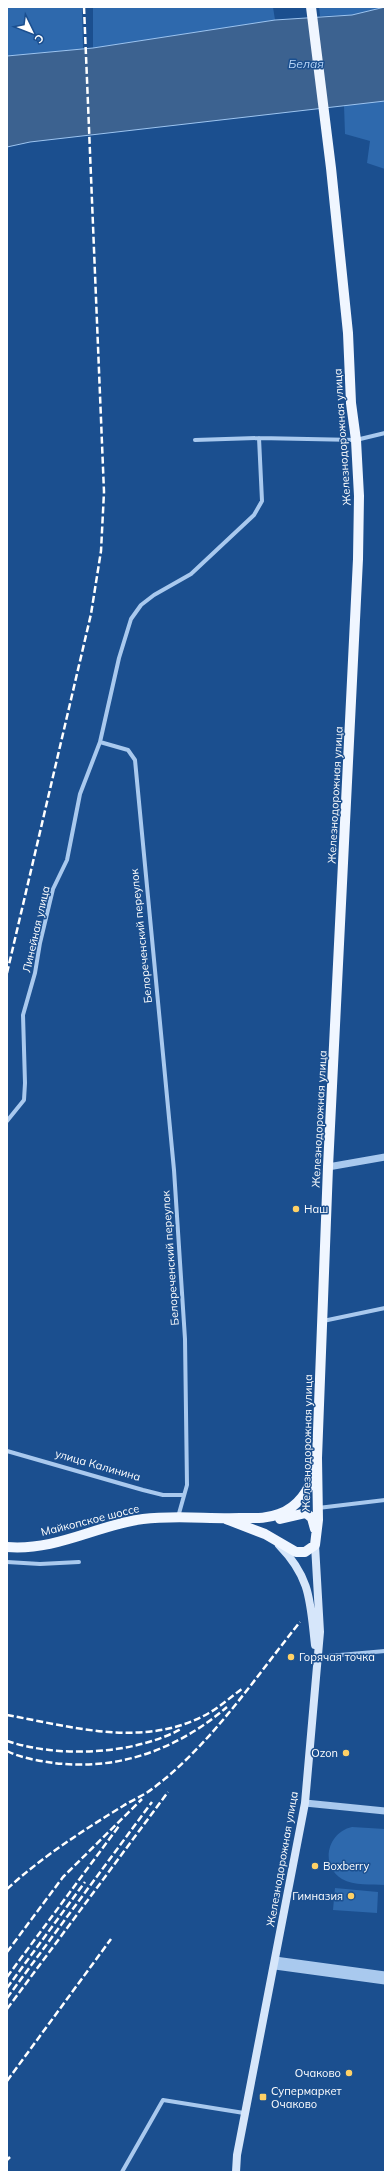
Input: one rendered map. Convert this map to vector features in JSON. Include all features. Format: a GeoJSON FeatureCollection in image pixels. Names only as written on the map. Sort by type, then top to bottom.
{"type":"FeatureCollection","features":[{"type":"Feature","properties":{"kind":"main road","name":"Железнодорожная улица"},"geometry":{"type":"LineString","coordinates":[[236,2172],[236,2155],[275,1963],[305,1803],[316,1656],[320,1632],[316,1540],[318,1508],[317,1458],[328,1167],[358,559],[359,496],[356,440],[351,403],[348,332],[331,168],[311,7]]}},
{"type":"Feature","properties":{"kind":"main road"},"geometry":{"type":"LineString","coordinates":[[257,1519],[281,1513],[298,1501],[310,1485],[317,1458]]}},
{"type":"Feature","properties":{"kind":"main road"},"geometry":{"type":"LineString","coordinates":[[178,1517],[275,1520],[306,1513],[312,1518],[316,1540],[308,1551],[300,1553],[253,1528],[226,1519]]}},
{"type":"Feature","properties":{"kind":"main road","name":"Майкопское шоссе"},"geometry":{"type":"LineString","coordinates":[[7,1547],[54,1543],[142,1519],[178,1517]]}},
{"type":"Feature","properties":{"kind":"main road"},"geometry":{"type":"LineString","coordinates":[[273,1538],[294,1562],[303,1577],[312,1613],[316,1656]]}},
{"type":"Feature","properties":{"kind":"street"},"geometry":{"type":"LineString","coordinates":[[195,440],[259,438],[356,440],[385,433]]}},
{"type":"Feature","properties":{"kind":"street"},"geometry":{"type":"LineString","coordinates":[[100,742],[119,658],[131,619],[141,605],[154,595],[191,574],[241,529],[254,515],[262,501],[259,438]]}},
{"type":"Feature","properties":{"kind":"street","name":"Линейная улица"},"geometry":{"type":"LineString","coordinates":[[7,1121],[24,1100],[25,1083],[22,1015],[35,973],[40,943],[53,889],[67,860],[80,794],[100,742]]}},
{"type":"Feature","properties":{"kind":"street","name":"Белореченский переулок"},"geometry":{"type":"LineString","coordinates":[[100,742],[128,750],[135,760],[174,1178],[185,1339],[187,1485],[178,1517]]}},
{"type":"Feature","properties":{"kind":"street"},"geometry":{"type":"LineString","coordinates":[[328,1167],[385,1158]]}},
{"type":"Feature","properties":{"kind":"street"},"geometry":{"type":"LineString","coordinates":[[322,1321],[385,1308]]}},
{"type":"Feature","properties":{"kind":"street","name":"улица Калинина"},"geometry":{"type":"LineString","coordinates":[[7,1451],[163,1495],[183,1495]]}},
{"type":"Feature","properties":{"kind":"street"},"geometry":{"type":"LineString","coordinates":[[318,1508],[385,1500]]}},
{"type":"Feature","properties":{"kind":"street"},"geometry":{"type":"LineString","coordinates":[[7,1562],[40,1564],[79,1562]]}},
{"type":"Feature","properties":{"kind":"street"},"geometry":{"type":"LineString","coordinates":[[316,1656],[385,1651]]}},
{"type":"Feature","properties":{"kind":"street"},"geometry":{"type":"LineString","coordinates":[[305,1803],[385,1811]]}},
{"type":"Feature","properties":{"kind":"street"},"geometry":{"type":"LineString","coordinates":[[275,1963],[385,1975]]}},
{"type":"Feature","properties":{"kind":"street"},"geometry":{"type":"LineString","coordinates":[[275,1963],[385,1981]]}},
{"type":"Feature","properties":{"kind":"street"},"geometry":{"type":"LineString","coordinates":[[122,2172],[163,2100],[244,2113]]}},
{"type":"Feature","properties":{"kind":"shaded area"},"geometry":{"type":"Polygon","coordinates":[[[7,7],[82,7],[83,49],[7,56],[7,7]]]}},
{"type":"Feature","properties":{"kind":"shaded area"},"geometry":{"type":"Polygon","coordinates":[[[93,7],[273,7],[275,20],[93,48],[93,7]]]}},
{"type":"Feature","properties":{"kind":"shaded area"},"geometry":{"type":"Polygon","coordinates":[[[319,7],[385,7],[352,15],[320,16],[319,7]]]}},
{"type":"Feature","properties":{"kind":"shaded area"},"geometry":{"type":"Polygon","coordinates":[[[385,101],[385,169],[367,163],[370,141],[345,134],[344,105],[385,101]]]}},
{"type":"Feature","properties":{"kind":"shaded area"},"geometry":{"type":"Polygon","coordinates":[[[352,1827],[385,1829],[385,1885],[352,1883],[342,1879],[330,1866],[329,1850],[332,1842],[337,1835],[352,1827]]]}},
{"type":"Feature","properties":{"kind":"shaded area"},"geometry":{"type":"Polygon","coordinates":[[[335,1888],[378,1892],[377,1913],[333,1910],[335,1888]]]}},
{"type":"Feature","properties":{"kind":"water","name":"Белая"},"geometry":{"type":"Polygon","coordinates":[[[385,7],[385,101],[30,142],[7,147],[7,56],[93,48],[275,20],[352,15],[385,7]]]}},
{"type":"Feature","properties":{"kind":"railway"},"geometry":{"type":"LineString","coordinates":[[7,973],[91,614],[101,551],[104,492],[84,7]]}},
{"type":"Feature","properties":{"kind":"railway"},"geometry":{"type":"LineString","coordinates":[[7,1889],[20,1877],[63,1845],[108,1815],[149,1791],[173,1772],[213,1732],[300,1622]]}},
{"type":"Feature","properties":{"kind":"railway"},"geometry":{"type":"LineString","coordinates":[[7,1715],[83,1729],[135,1733],[160,1730],[185,1724],[209,1713],[243,1688]]}},
{"type":"Feature","properties":{"kind":"railway"},"geometry":{"type":"LineString","coordinates":[[7,1751],[36,1760],[78,1765],[102,1764],[124,1760],[146,1754],[188,1735],[227,1707]]}},
{"type":"Feature","properties":{"kind":"railway"},"geometry":{"type":"LineString","coordinates":[[7,1741],[49,1750],[72,1752],[95,1751],[118,1749],[141,1744],[162,1738],[181,1729]]}},
{"type":"Feature","properties":{"kind":"railway"},"geometry":{"type":"LineString","coordinates":[[7,2009],[168,1792]]}},
{"type":"Feature","properties":{"kind":"railway"},"geometry":{"type":"LineString","coordinates":[[7,1952],[63,1877],[142,1799]]}},
{"type":"Feature","properties":{"kind":"railway"},"geometry":{"type":"LineString","coordinates":[[7,1998],[152,1802]]}},
{"type":"Feature","properties":{"kind":"railway"},"geometry":{"type":"LineString","coordinates":[[7,1977],[119,1826]]}},
{"type":"Feature","properties":{"kind":"railway"},"geometry":{"type":"LineString","coordinates":[[7,1988],[85,1882]]}},
{"type":"Feature","properties":{"kind":"railway"},"geometry":{"type":"LineString","coordinates":[[7,2081],[111,1939]]}},
{"type":"Feature","properties":{"kind":"railway"},"geometry":{"type":"LineString","coordinates":[[7,2160],[10,2157]]}},
{"type":"Feature","properties":{"kind":"place","name":"Наш"},"geometry":{"type":"Point","coordinates":[296,1209]}},
{"type":"Feature","properties":{"kind":"place","name":"Горячая точка"},"geometry":{"type":"Point","coordinates":[291,1657]}},
{"type":"Feature","properties":{"kind":"place","name":"Ozon"},"geometry":{"type":"Point","coordinates":[346,1753]}},
{"type":"Feature","properties":{"kind":"place","name":"Boxberry"},"geometry":{"type":"Point","coordinates":[315,1866]}},
{"type":"Feature","properties":{"kind":"place","name":"Гимназия"},"geometry":{"type":"Point","coordinates":[351,1896]}},
{"type":"Feature","properties":{"kind":"place","name":"Очаково"},"geometry":{"type":"Point","coordinates":[349,2073]}},
{"type":"Feature","properties":{"kind":"place","name":"Супермаркет Очаково"},"geometry":{"type":"Point","coordinates":[263,2097]}}]}
